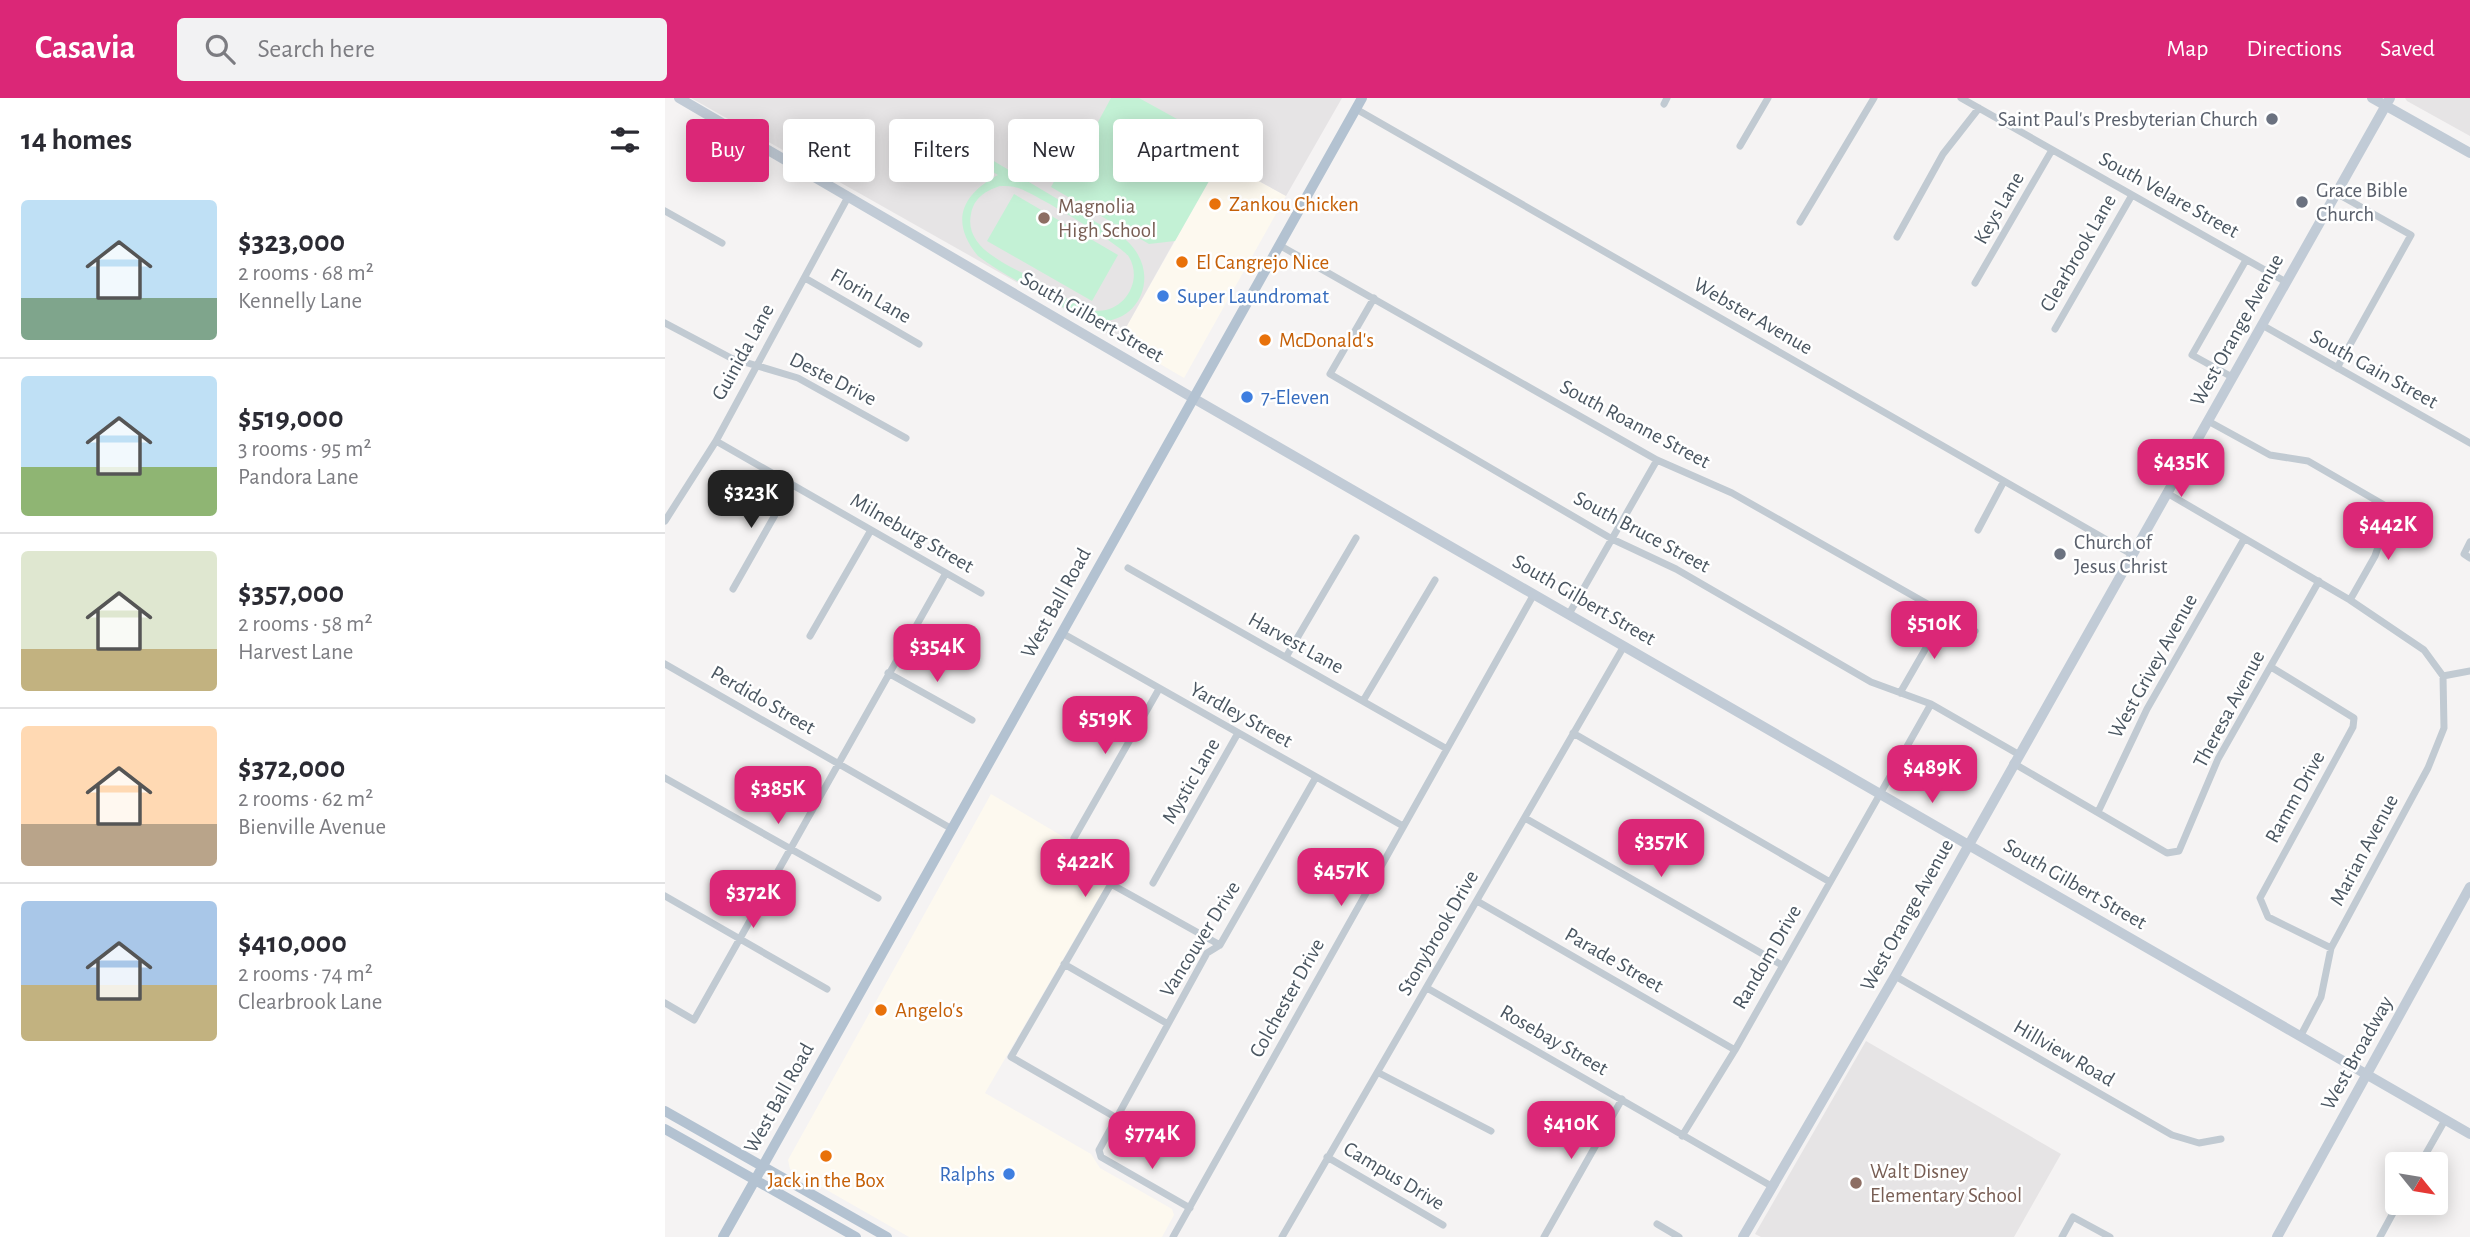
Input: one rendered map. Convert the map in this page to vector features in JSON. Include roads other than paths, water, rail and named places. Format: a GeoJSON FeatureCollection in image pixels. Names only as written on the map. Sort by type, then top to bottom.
{"type":"FeatureCollection","features":[{"type":"Feature","properties":{"kind":"main road","name":"West Ball Road"},"geometry":{"type":"LineString","coordinates":[[724,1237],[1362,98]]}},
{"type":"Feature","properties":{"kind":"main road"},"geometry":{"type":"LineString","coordinates":[[665,1111],[887,1237]]}},
{"type":"Feature","properties":{"kind":"main road"},"geometry":{"type":"LineString","coordinates":[[665,1129],[856,1237]]}},
{"type":"Feature","properties":{"kind":"street","name":"South Gilbert Street"},"geometry":{"type":"LineString","coordinates":[[679,98],[1193,398],[2470,1134]]}},
{"type":"Feature","properties":{"kind":"street"},"geometry":{"type":"LineString","coordinates":[[1740,146],[1768,98]]}},
{"type":"Feature","properties":{"kind":"street","name":"South Velare Street"},"geometry":{"type":"LineString","coordinates":[[1961,98],[2286,282]]}},
{"type":"Feature","properties":{"kind":"street"},"geometry":{"type":"LineString","coordinates":[[2372,98],[2388,102],[2470,153]]}},
{"type":"Feature","properties":{"kind":"street"},"geometry":{"type":"LineString","coordinates":[[1800,222],[1871,99]]}},
{"type":"Feature","properties":{"kind":"street","name":"West Orange Avenue"},"geometry":{"type":"LineString","coordinates":[[1744,1237],[1895,976],[2388,102]]}},
{"type":"Feature","properties":{"kind":"street"},"geometry":{"type":"LineString","coordinates":[[1897,237],[1943,154],[1979,108]]}},
{"type":"Feature","properties":{"kind":"street","name":"Webster Avenue"},"geometry":{"type":"LineString","coordinates":[[1356,109],[2133,555]]}},
{"type":"Feature","properties":{"kind":"street","name":"Keys Lane"},"geometry":{"type":"LineString","coordinates":[[1975,283],[2052,150]]}},
{"type":"Feature","properties":{"kind":"street"},"geometry":{"type":"LineString","coordinates":[[2336,193],[2411,235],[2337,369]]}},
{"type":"Feature","properties":{"kind":"street","name":"Clearbrook Lane"},"geometry":{"type":"LineString","coordinates":[[2055,329],[2132,195]]}},
{"type":"Feature","properties":{"kind":"street","name":"Guinida Lane"},"geometry":{"type":"LineString","coordinates":[[665,521],[716,441],[848,197]]}},
{"type":"Feature","properties":{"kind":"street"},"geometry":{"type":"LineString","coordinates":[[665,211],[722,243]]}},
{"type":"Feature","properties":{"kind":"street","name":"South Roanne Street"},"geometry":{"type":"LineString","coordinates":[[1279,245],[1657,460],[1732,493],[1975,631]]}},
{"type":"Feature","properties":{"kind":"street"},"geometry":{"type":"LineString","coordinates":[[2232,377],[2192,355],[2246,260]]}},
{"type":"Feature","properties":{"kind":"street","name":"Florin Lane"},"geometry":{"type":"LineString","coordinates":[[804,278],[919,344]]}},
{"type":"Feature","properties":{"kind":"street","name":"South Bruce Street"},"geometry":{"type":"LineString","coordinates":[[1374,298],[1330,374],[1612,538],[1677,569],[1871,682],[1931,704],[2098,813],[2173,854]]}},
{"type":"Feature","properties":{"kind":"street","name":"Deste Drive"},"geometry":{"type":"LineString","coordinates":[[665,323],[754,367],[772,368],[798,378],[906,438]]}},
{"type":"Feature","properties":{"kind":"street","name":"South Gain Street"},"geometry":{"type":"LineString","coordinates":[[2262,325],[2470,443]]}},
{"type":"Feature","properties":{"kind":"street"},"geometry":{"type":"LineString","coordinates":[[2208,421],[2270,455],[2308,461],[2391,509],[2375,556],[2350,600]]}},
{"type":"Feature","properties":{"kind":"street","name":"Milneburg Street"},"geometry":{"type":"LineString","coordinates":[[716,441],[981,593]]}},
{"type":"Feature","properties":{"kind":"street"},"geometry":{"type":"LineString","coordinates":[[1569,614],[1657,460]]}},
{"type":"Feature","properties":{"kind":"street"},"geometry":{"type":"LineString","coordinates":[[1978,530],[2004,481]]}},
{"type":"Feature","properties":{"kind":"street"},"geometry":{"type":"LineString","coordinates":[[733,589],[792,485]]}},
{"type":"Feature","properties":{"kind":"street"},"geometry":{"type":"LineString","coordinates":[[2167,493],[2350,600],[2424,650],[2443,676],[2470,671]]}},
{"type":"Feature","properties":{"kind":"street"},"geometry":{"type":"LineString","coordinates":[[810,636],[871,530]]}},
{"type":"Feature","properties":{"kind":"street"},"geometry":{"type":"LineString","coordinates":[[1286,657],[1356,538]]}},
{"type":"Feature","properties":{"kind":"street","name":"West Grivey Avenue"},"geometry":{"type":"LineString","coordinates":[[2098,813],[2147,709],[2244,539]]}},
{"type":"Feature","properties":{"kind":"street"},"geometry":{"type":"LineString","coordinates":[[2467,556],[2470,542]]}},
{"type":"Feature","properties":{"kind":"street","name":"Harvest Lane"},"geometry":{"type":"LineString","coordinates":[[1128,568],[1447,749]]}},
{"type":"Feature","properties":{"kind":"street"},"geometry":{"type":"LineString","coordinates":[[665,1003],[694,1020],[946,573]]}},
{"type":"Feature","properties":{"kind":"street"},"geometry":{"type":"LineString","coordinates":[[1363,701],[1435,580]]}},
{"type":"Feature","properties":{"kind":"street","name":"Theresa Avenue"},"geometry":{"type":"LineString","coordinates":[[2173,854],[2182,846],[2218,759],[2319,581]]}},
{"type":"Feature","properties":{"kind":"street","name":"Colchester Drive"},"geometry":{"type":"LineString","coordinates":[[1173,1237],[1534,594]]}},
{"type":"Feature","properties":{"kind":"street"},"geometry":{"type":"LineString","coordinates":[[1900,693],[1945,615]]}},
{"type":"Feature","properties":{"kind":"street","name":"Yardley Street"},"geometry":{"type":"LineString","coordinates":[[1062,634],[1403,826]]}},
{"type":"Feature","properties":{"kind":"street","name":"Stonybrook Drive"},"geometry":{"type":"LineString","coordinates":[[1282,1237],[1624,646]]}},
{"type":"Feature","properties":{"kind":"street","name":"Perdido Street"},"geometry":{"type":"LineString","coordinates":[[665,664],[952,829]]}},
{"type":"Feature","properties":{"kind":"street","name":"Ramm Drive"},"geometry":{"type":"LineString","coordinates":[[2270,667],[2354,718],[2353,727],[2260,898],[2268,917],[2330,947]]}},
{"type":"Feature","properties":{"kind":"street"},"geometry":{"type":"LineString","coordinates":[[888,674],[972,720]]}},
{"type":"Feature","properties":{"kind":"street","name":"Marian Avenue"},"geometry":{"type":"LineString","coordinates":[[2300,1037],[2321,997],[2330,947],[2428,768],[2444,728],[2443,676]]}},
{"type":"Feature","properties":{"kind":"street"},"geometry":{"type":"LineString","coordinates":[[1074,838],[1159,689]]}},
{"type":"Feature","properties":{"kind":"street","name":"Random Drive"},"geometry":{"type":"LineString","coordinates":[[1682,1136],[1735,1049],[1931,704]]}},
{"type":"Feature","properties":{"kind":"street","name":"Mystic Lane"},"geometry":{"type":"LineString","coordinates":[[1153,883],[1238,733]]}},
{"type":"Feature","properties":{"kind":"street"},"geometry":{"type":"LineString","coordinates":[[1573,733],[1830,882]]}},
{"type":"Feature","properties":{"kind":"street","name":"Vancouver Drive"},"geometry":{"type":"LineString","coordinates":[[1190,1208],[1101,1157],[1099,1150],[1115,1116],[1207,953],[1220,945],[1316,777]]}},
{"type":"Feature","properties":{"kind":"street"},"geometry":{"type":"LineString","coordinates":[[665,778],[878,898]]}},
{"type":"Feature","properties":{"kind":"street"},"geometry":{"type":"LineString","coordinates":[[1525,818],[1782,965]]}},
{"type":"Feature","properties":{"kind":"street"},"geometry":{"type":"LineString","coordinates":[[1115,1116],[1011,1057],[1111,884],[1220,945]]}},
{"type":"Feature","properties":{"kind":"street","name":"West Broadway"},"geometry":{"type":"LineString","coordinates":[[2277,1237],[2470,887]]}},
{"type":"Feature","properties":{"kind":"street"},"geometry":{"type":"LineString","coordinates":[[665,896],[827,989]]}},
{"type":"Feature","properties":{"kind":"street","name":"Parade Street"},"geometry":{"type":"LineString","coordinates":[[1476,901],[1735,1049]]}},
{"type":"Feature","properties":{"kind":"street"},"geometry":{"type":"LineString","coordinates":[[1064,964],[1168,1024]]}},
{"type":"Feature","properties":{"kind":"street","name":"Hillview Road"},"geometry":{"type":"LineString","coordinates":[[1895,976],[2172,1135],[2199,1143],[2221,1139]]}},
{"type":"Feature","properties":{"kind":"street","name":"Rosebay Street"},"geometry":{"type":"LineString","coordinates":[[1427,988],[1773,1187]]}},
{"type":"Feature","properties":{"kind":"street"},"geometry":{"type":"LineString","coordinates":[[1379,1073],[1491,1131]]}},
{"type":"Feature","properties":{"kind":"street"},"geometry":{"type":"LineString","coordinates":[[1544,1237],[1622,1099]]}},
{"type":"Feature","properties":{"kind":"street"},"geometry":{"type":"LineString","coordinates":[[2427,1152],[2445,1119]]}},
{"type":"Feature","properties":{"kind":"street","name":"Campus Drive"},"geometry":{"type":"LineString","coordinates":[[1328,1157],[1443,1225]]}},
{"type":"Feature","properties":{"kind":"street"},"geometry":{"type":"LineString","coordinates":[[2380,1237],[2392,1215]]}},
{"type":"Feature","properties":{"kind":"street"},"geometry":{"type":"LineString","coordinates":[[2062,1237],[2073,1217],[2110,1237]]}},
{"type":"Feature","properties":{"kind":"street"},"geometry":{"type":"LineString","coordinates":[[1657,1223],[1679,1237]]}},
{"type":"Feature","properties":{"kind":"place","name":"Saint Paul's Presbyterian Church"},"geometry":{"type":"Point","coordinates":[2272,119]}},
{"type":"Feature","properties":{"kind":"place","name":"Grace Bible Church"},"geometry":{"type":"Point","coordinates":[2302,202]}},
{"type":"Feature","properties":{"kind":"place","name":"Zankou Chicken"},"geometry":{"type":"Point","coordinates":[1215,204]}},
{"type":"Feature","properties":{"kind":"place","name":"Magnolia High School"},"geometry":{"type":"Point","coordinates":[1044,218]}},
{"type":"Feature","properties":{"kind":"place","name":"El Cangrejo Nice"},"geometry":{"type":"Point","coordinates":[1182,262]}},
{"type":"Feature","properties":{"kind":"place","name":"Super Laundromat"},"geometry":{"type":"Point","coordinates":[1163,296]}},
{"type":"Feature","properties":{"kind":"place","name":"McDonald's"},"geometry":{"type":"Point","coordinates":[1265,340]}},
{"type":"Feature","properties":{"kind":"place","name":"7-Eleven"},"geometry":{"type":"Point","coordinates":[1247,397]}},
{"type":"Feature","properties":{"kind":"place","name":"Church of Jesus Christ"},"geometry":{"type":"Point","coordinates":[2060,554]}},
{"type":"Feature","properties":{"kind":"place","name":"Angelo's"},"geometry":{"type":"Point","coordinates":[881,1010]}},
{"type":"Feature","properties":{"kind":"place","name":"Jack in the Box"},"geometry":{"type":"Point","coordinates":[826,1156]}},
{"type":"Feature","properties":{"kind":"place","name":"Ralphs"},"geometry":{"type":"Point","coordinates":[1009,1174]}},
{"type":"Feature","properties":{"kind":"place","name":"Walt Disney Elementary School"},"geometry":{"type":"Point","coordinates":[1856,1183]}}]}
